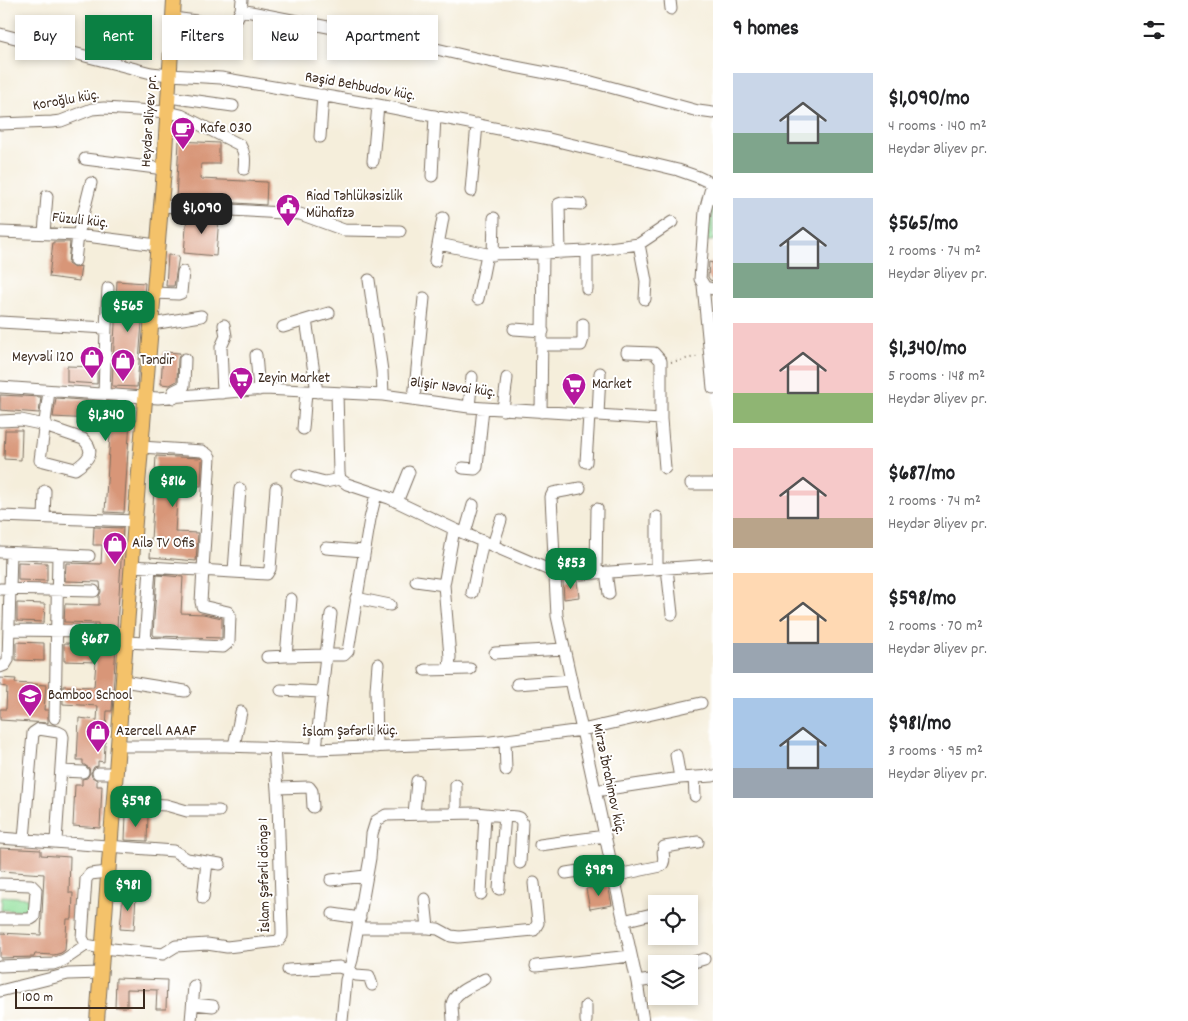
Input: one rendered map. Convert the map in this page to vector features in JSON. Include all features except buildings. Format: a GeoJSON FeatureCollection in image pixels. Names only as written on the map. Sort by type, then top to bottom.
{"type":"FeatureCollection","features":[{"type":"Feature","properties":{"kind":"main road","name":"Heydər Əliyev pr."},"geometry":{"type":"LineString","coordinates":[[173,15],[174,0]]}},
{"type":"Feature","properties":{"kind":"main road","name":"Heydər Əliyev pr."},"geometry":{"type":"LineString","coordinates":[[97,1021],[131,566],[164,169],[171,60]]}},
{"type":"Feature","properties":{"kind":"street"},"geometry":{"type":"LineString","coordinates":[[242,5],[504,65],[588,81],[698,111],[713,113]]}},
{"type":"Feature","properties":{"kind":"street","name":"Rəşid Behbudov küç."},"geometry":{"type":"LineString","coordinates":[[0,34],[124,67],[170,75],[221,78],[323,95],[549,139],[678,170],[713,184]]}},
{"type":"Feature","properties":{"kind":"street"},"geometry":{"type":"LineString","coordinates":[[320,137],[323,95]]}},
{"type":"Feature","properties":{"kind":"street"},"geometry":{"type":"LineString","coordinates":[[169,97],[234,106]]}},
{"type":"Feature","properties":{"kind":"street"},"geometry":{"type":"LineString","coordinates":[[373,161],[378,105]]}},
{"type":"Feature","properties":{"kind":"street","name":"Koroğlu küç."},"geometry":{"type":"LineString","coordinates":[[0,124],[52,122],[98,109],[168,112],[181,116],[240,145],[244,151],[244,169]]}},
{"type":"Feature","properties":{"kind":"street"},"geometry":{"type":"LineString","coordinates":[[432,176],[435,116]]}},
{"type":"Feature","properties":{"kind":"street"},"geometry":{"type":"LineString","coordinates":[[472,191],[477,124]]}},
{"type":"Feature","properties":{"kind":"street"},"geometry":{"type":"LineString","coordinates":[[85,159],[164,169]]}},
{"type":"Feature","properties":{"kind":"street"},"geometry":{"type":"LineString","coordinates":[[75,261],[78,235],[91,183]]}},
{"type":"Feature","properties":{"kind":"street"},"geometry":{"type":"LineString","coordinates":[[713,184],[706,205],[708,255],[700,279],[708,287],[713,388]]}},
{"type":"Feature","properties":{"kind":"street"},"geometry":{"type":"LineString","coordinates":[[44,233],[46,196]]}},
{"type":"Feature","properties":{"kind":"street"},"geometry":{"type":"LineString","coordinates":[[560,253],[559,204],[582,204]]}},
{"type":"Feature","properties":{"kind":"street"},"geometry":{"type":"LineString","coordinates":[[160,206],[300,214],[344,230],[400,231]]}},
{"type":"Feature","properties":{"kind":"street"},"geometry":{"type":"LineString","coordinates":[[435,261],[443,218]]}},
{"type":"Feature","properties":{"kind":"street"},"geometry":{"type":"LineString","coordinates":[[478,299],[490,254],[494,218]]}},
{"type":"Feature","properties":{"kind":"street"},"geometry":{"type":"LineString","coordinates":[[439,244],[490,254],[587,251],[640,244],[672,222]]}},
{"type":"Feature","properties":{"kind":"street","name":"Füzuli küç."},"geometry":{"type":"LineString","coordinates":[[0,232],[78,235],[157,245]]}},
{"type":"Feature","properties":{"kind":"street"},"geometry":{"type":"LineString","coordinates":[[640,244],[646,280],[645,299]]}},
{"type":"Feature","properties":{"kind":"street"},"geometry":{"type":"LineString","coordinates":[[587,251],[587,289]]}},
{"type":"Feature","properties":{"kind":"street"},"geometry":{"type":"LineString","coordinates":[[541,412],[543,253]]}},
{"type":"Feature","properties":{"kind":"street"},"geometry":{"type":"LineString","coordinates":[[154,293],[181,293],[183,272]]}},
{"type":"Feature","properties":{"kind":"street"},"geometry":{"type":"LineString","coordinates":[[369,280],[382,371],[383,395]]}},
{"type":"Feature","properties":{"kind":"street"},"geometry":{"type":"LineString","coordinates":[[104,395],[108,288]]}},
{"type":"Feature","properties":{"kind":"street"},"geometry":{"type":"LineString","coordinates":[[414,399],[424,298]]}},
{"type":"Feature","properties":{"kind":"street"},"geometry":{"type":"LineString","coordinates":[[282,327],[329,313]]}},
{"type":"Feature","properties":{"kind":"street"},"geometry":{"type":"LineString","coordinates":[[152,324],[201,316]]}},
{"type":"Feature","properties":{"kind":"street"},"geometry":{"type":"LineString","coordinates":[[303,429],[311,392],[306,320]]}},
{"type":"Feature","properties":{"kind":"street"},"geometry":{"type":"LineString","coordinates":[[0,322],[106,328]]}},
{"type":"Feature","properties":{"kind":"street"},"geometry":{"type":"LineString","coordinates":[[543,345],[581,345],[584,340],[583,324]]}},
{"type":"Feature","properties":{"kind":"street"},"geometry":{"type":"LineString","coordinates":[[223,393],[220,347],[226,336],[224,325]]}},
{"type":"Feature","properties":{"kind":"street"},"geometry":{"type":"LineString","coordinates":[[514,329],[543,331]]}},
{"type":"Feature","properties":{"kind":"street"},"geometry":{"type":"LineString","coordinates":[[626,352],[654,353],[661,360],[661,419],[665,468]]}},
{"type":"Feature","properties":{"kind":"street"},"geometry":{"type":"LineString","coordinates":[[256,354],[259,390]]}},
{"type":"Feature","properties":{"kind":"street"},"geometry":{"type":"LineString","coordinates":[[174,398],[174,391],[184,386],[184,359]]}},
{"type":"Feature","properties":{"kind":"street"},"geometry":{"type":"LineString","coordinates":[[586,462],[600,373]]}},
{"type":"Feature","properties":{"kind":"street"},"geometry":{"type":"LineString","coordinates":[[469,407],[472,377]]}},
{"type":"Feature","properties":{"kind":"street"},"geometry":{"type":"LineString","coordinates":[[503,410],[507,378]]}},
{"type":"Feature","properties":{"kind":"street","name":"Əlişir Nəvai küç."},"geometry":{"type":"LineString","coordinates":[[0,387],[174,398],[259,390],[383,395],[503,410],[661,419]]}},
{"type":"Feature","properties":{"kind":"street"},"geometry":{"type":"LineString","coordinates":[[0,421],[21,420],[45,426],[83,439],[90,449],[89,458],[75,470],[40,460],[45,426],[50,390]]}},
{"type":"Feature","properties":{"kind":"street"},"geometry":{"type":"LineString","coordinates":[[338,394],[339,473],[340,479],[347,484],[397,502],[465,534],[554,572],[601,572],[713,565]]}},
{"type":"Feature","properties":{"kind":"street"},"geometry":{"type":"LineString","coordinates":[[463,468],[475,469],[478,467],[483,408]]}},
{"type":"Feature","properties":{"kind":"street"},"geometry":{"type":"LineString","coordinates":[[126,642],[223,647],[229,642],[230,615],[228,612],[202,606],[202,569],[210,457],[202,451],[141,447]]}},
{"type":"Feature","properties":{"kind":"street"},"geometry":{"type":"LineString","coordinates":[[397,502],[409,472]]}},
{"type":"Feature","properties":{"kind":"street"},"geometry":{"type":"LineString","coordinates":[[298,475],[325,482],[340,479]]}},
{"type":"Feature","properties":{"kind":"street"},"geometry":{"type":"LineString","coordinates":[[691,484],[713,484]]}},
{"type":"Feature","properties":{"kind":"street"},"geometry":{"type":"LineString","coordinates":[[131,566],[267,574],[269,572],[276,488]]}},
{"type":"Feature","properties":{"kind":"street","name":"Mirzə İbrahimov küç."},"geometry":{"type":"LineString","coordinates":[[580,488],[557,491],[551,497],[556,606],[612,871],[638,982],[643,1021]]}},
{"type":"Feature","properties":{"kind":"street"},"geometry":{"type":"LineString","coordinates":[[234,571],[240,489]]}},
{"type":"Feature","properties":{"kind":"street"},"geometry":{"type":"LineString","coordinates":[[44,491],[44,518]]}},
{"type":"Feature","properties":{"kind":"street"},"geometry":{"type":"LineString","coordinates":[[267,657],[344,655],[348,651],[364,551],[376,494]]}},
{"type":"Feature","properties":{"kind":"street"},"geometry":{"type":"LineString","coordinates":[[465,534],[473,505]]}},
{"type":"Feature","properties":{"kind":"street"},"geometry":{"type":"LineString","coordinates":[[597,509],[601,572],[609,594]]}},
{"type":"Feature","properties":{"kind":"street"},"geometry":{"type":"LineString","coordinates":[[0,516],[135,521]]}},
{"type":"Feature","properties":{"kind":"street"},"geometry":{"type":"LineString","coordinates":[[657,517],[662,568],[672,614]]}},
{"type":"Feature","properties":{"kind":"street"},"geometry":{"type":"LineString","coordinates":[[472,593],[488,543],[501,520]]}},
{"type":"Feature","properties":{"kind":"street"},"geometry":{"type":"LineString","coordinates":[[449,670],[450,657],[444,585],[454,529]]}},
{"type":"Feature","properties":{"kind":"street"},"geometry":{"type":"LineString","coordinates":[[326,548],[364,551]]}},
{"type":"Feature","properties":{"kind":"street"},"geometry":{"type":"LineString","coordinates":[[0,667],[5,665],[8,660],[10,630],[5,589],[6,553],[89,556]]}},
{"type":"Feature","properties":{"kind":"street"},"geometry":{"type":"LineString","coordinates":[[55,718],[58,555]]}},
{"type":"Feature","properties":{"kind":"street"},"geometry":{"type":"LineString","coordinates":[[145,643],[150,567]]}},
{"type":"Feature","properties":{"kind":"street"},"geometry":{"type":"LineString","coordinates":[[416,581],[444,585]]}},
{"type":"Feature","properties":{"kind":"street"},"geometry":{"type":"LineString","coordinates":[[5,589],[94,591]]}},
{"type":"Feature","properties":{"kind":"street"},"geometry":{"type":"LineString","coordinates":[[356,598],[390,605]]}},
{"type":"Feature","properties":{"kind":"street"},"geometry":{"type":"LineString","coordinates":[[286,656],[291,599]]}},
{"type":"Feature","properties":{"kind":"street"},"geometry":{"type":"LineString","coordinates":[[316,749],[321,692],[332,614]]}},
{"type":"Feature","properties":{"kind":"street"},"geometry":{"type":"LineString","coordinates":[[10,630],[92,631]]}},
{"type":"Feature","properties":{"kind":"street"},"geometry":{"type":"LineString","coordinates":[[495,653],[564,649]]}},
{"type":"Feature","properties":{"kind":"street"},"geometry":{"type":"LineString","coordinates":[[378,664],[376,690],[378,747]]}},
{"type":"Feature","properties":{"kind":"street"},"geometry":{"type":"LineString","coordinates":[[425,670],[470,669]]}},
{"type":"Feature","properties":{"kind":"street"},"geometry":{"type":"LineString","coordinates":[[517,684],[571,680]]}},
{"type":"Feature","properties":{"kind":"street"},"geometry":{"type":"LineString","coordinates":[[123,681],[186,691]]}},
{"type":"Feature","properties":{"kind":"street"},"geometry":{"type":"LineString","coordinates":[[281,690],[321,692]]}},
{"type":"Feature","properties":{"kind":"street","name":"İslam Şəfərli küç."},"geometry":{"type":"LineString","coordinates":[[118,746],[234,746],[316,749],[505,741],[582,730],[700,703]]}},
{"type":"Feature","properties":{"kind":"street"},"geometry":{"type":"LineString","coordinates":[[234,746],[241,712]]}},
{"type":"Feature","properties":{"kind":"street"},"geometry":{"type":"LineString","coordinates":[[24,839],[33,733],[39,729],[62,734],[56,841]]}},
{"type":"Feature","properties":{"kind":"street"},"geometry":{"type":"LineString","coordinates":[[505,741],[506,770]]}},
{"type":"Feature","properties":{"kind":"street","name":"İslam Şəfərli döngə 1"},"geometry":{"type":"LineString","coordinates":[[102,948],[163,954],[176,946],[207,944],[227,947],[278,941],[282,936],[282,930],[278,788],[274,747]]}},
{"type":"Feature","properties":{"kind":"street"},"geometry":{"type":"LineString","coordinates":[[676,755],[680,778]]}},
{"type":"Feature","properties":{"kind":"street"},"geometry":{"type":"LineString","coordinates":[[61,771],[83,772]]}},
{"type":"Feature","properties":{"kind":"street"},"geometry":{"type":"LineString","coordinates":[[98,772],[116,773]]}},
{"type":"Feature","properties":{"kind":"street"},"geometry":{"type":"LineString","coordinates":[[595,791],[680,778],[713,776]]}},
{"type":"Feature","properties":{"kind":"street"},"geometry":{"type":"LineString","coordinates":[[694,777],[695,796]]}},
{"type":"Feature","properties":{"kind":"street"},"geometry":{"type":"LineString","coordinates":[[414,814],[417,781]]}},
{"type":"Feature","properties":{"kind":"street"},"geometry":{"type":"LineString","coordinates":[[456,785],[456,814]]}},
{"type":"Feature","properties":{"kind":"street"},"geometry":{"type":"LineString","coordinates":[[278,788],[308,787],[312,791],[313,807]]}},
{"type":"Feature","properties":{"kind":"street"},"geometry":{"type":"LineString","coordinates":[[114,802],[166,805],[187,811],[219,811]]}},
{"type":"Feature","properties":{"kind":"street"},"geometry":{"type":"LineString","coordinates":[[342,1021],[346,980],[359,923],[370,858],[373,827],[376,821],[386,815],[414,814],[517,816],[522,820],[520,864]]}},
{"type":"Feature","properties":{"kind":"street"},"geometry":{"type":"LineString","coordinates":[[481,894],[484,814]]}},
{"type":"Feature","properties":{"kind":"street"},"geometry":{"type":"LineString","coordinates":[[499,889],[505,815]]}},
{"type":"Feature","properties":{"kind":"street"},"geometry":{"type":"LineString","coordinates":[[540,845],[605,836]]}},
{"type":"Feature","properties":{"kind":"street"},"geometry":{"type":"LineString","coordinates":[[0,838],[168,849],[187,859],[220,864]]}},
{"type":"Feature","properties":{"kind":"street"},"geometry":{"type":"LineString","coordinates":[[566,872],[612,871],[661,866],[664,860],[664,847],[698,842]]}},
{"type":"Feature","properties":{"kind":"street"},"geometry":{"type":"LineString","coordinates":[[203,898],[207,862]]}},
{"type":"Feature","properties":{"kind":"street"},"geometry":{"type":"LineString","coordinates":[[86,945],[82,938],[86,879],[90,874],[108,872]]}},
{"type":"Feature","properties":{"kind":"street"},"geometry":{"type":"LineString","coordinates":[[331,880],[366,876]]}},
{"type":"Feature","properties":{"kind":"street"},"geometry":{"type":"LineString","coordinates":[[332,914],[359,923],[397,929],[438,929],[451,936],[459,937],[534,930],[538,923],[534,883]]}},
{"type":"Feature","properties":{"kind":"street"},"geometry":{"type":"LineString","coordinates":[[0,884],[31,885],[36,890],[36,914],[31,919],[0,919]]}},
{"type":"Feature","properties":{"kind":"street"},"geometry":{"type":"LineString","coordinates":[[425,899],[428,928]]}},
{"type":"Feature","properties":{"kind":"street"},"geometry":{"type":"LineString","coordinates":[[623,921],[648,915]]}},
{"type":"Feature","properties":{"kind":"street"},"geometry":{"type":"LineString","coordinates":[[0,966],[54,964],[64,960],[86,945],[102,948]]}},
{"type":"Feature","properties":{"kind":"street"},"geometry":{"type":"LineString","coordinates":[[536,966],[631,956]]}},
{"type":"Feature","properties":{"kind":"street"},"geometry":{"type":"LineString","coordinates":[[698,961],[704,959]]}},
{"type":"Feature","properties":{"kind":"street"},"geometry":{"type":"LineString","coordinates":[[288,970],[339,967],[356,975],[369,976],[372,985]]}},
{"type":"Feature","properties":{"kind":"street"},"geometry":{"type":"LineString","coordinates":[[0,991],[68,974],[101,973]]}},
{"type":"Feature","properties":{"kind":"street"},"geometry":{"type":"LineString","coordinates":[[453,1021],[452,1004],[454,999],[459,994],[486,979]]}},
{"type":"Feature","properties":{"kind":"street"},"geometry":{"type":"LineString","coordinates":[[638,982],[648,980]]}},
{"type":"Feature","properties":{"kind":"street"},"geometry":{"type":"LineString","coordinates":[[191,1021],[194,986]]}},
{"type":"Feature","properties":{"kind":"street"},"geometry":{"type":"LineString","coordinates":[[193,1004],[212,1006]]}},
{"type":"Feature","properties":{"kind":"street"},"geometry":{"type":"LineString","coordinates":[[586,1006],[586,1021]]}},
{"type":"Feature","properties":{"kind":"path"},"geometry":{"type":"LineString","coordinates":[[661,364],[710,354]]}},
{"type":"Feature","properties":{"kind":"green space"},"geometry":{"type":"Polygon","coordinates":[[[713,195],[713,241],[707,241],[713,195]]]}},
{"type":"Feature","properties":{"kind":"green space"},"geometry":{"type":"Polygon","coordinates":[[[2,896],[29,898],[28,911],[1,910],[2,896]]]}},
{"type":"Feature","properties":{"kind":"place","name":"Kafe 030"},"geometry":{"type":"Point","coordinates":[183,150]}},
{"type":"Feature","properties":{"kind":"place","name":"Riad Təhlükəsizlik Mühafizə"},"geometry":{"type":"Point","coordinates":[288,227]}},
{"type":"Feature","properties":{"kind":"place","name":"Meyvəli 120"},"geometry":{"type":"Point","coordinates":[92,379]}},
{"type":"Feature","properties":{"kind":"place","name":"Təndir"},"geometry":{"type":"Point","coordinates":[123,382]}},
{"type":"Feature","properties":{"kind":"place","name":"Zeyin Market"},"geometry":{"type":"Point","coordinates":[241,400]}},
{"type":"Feature","properties":{"kind":"place","name":"Market"},"geometry":{"type":"Point","coordinates":[574,406]}},
{"type":"Feature","properties":{"kind":"place","name":"Ailə TV Ofis"},"geometry":{"type":"Point","coordinates":[115,565]}},
{"type":"Feature","properties":{"kind":"place","name":"Bamboo School"},"geometry":{"type":"Point","coordinates":[30,717]}},
{"type":"Feature","properties":{"kind":"place","name":"Azercell AAAF"},"geometry":{"type":"Point","coordinates":[98,753]}}]}
